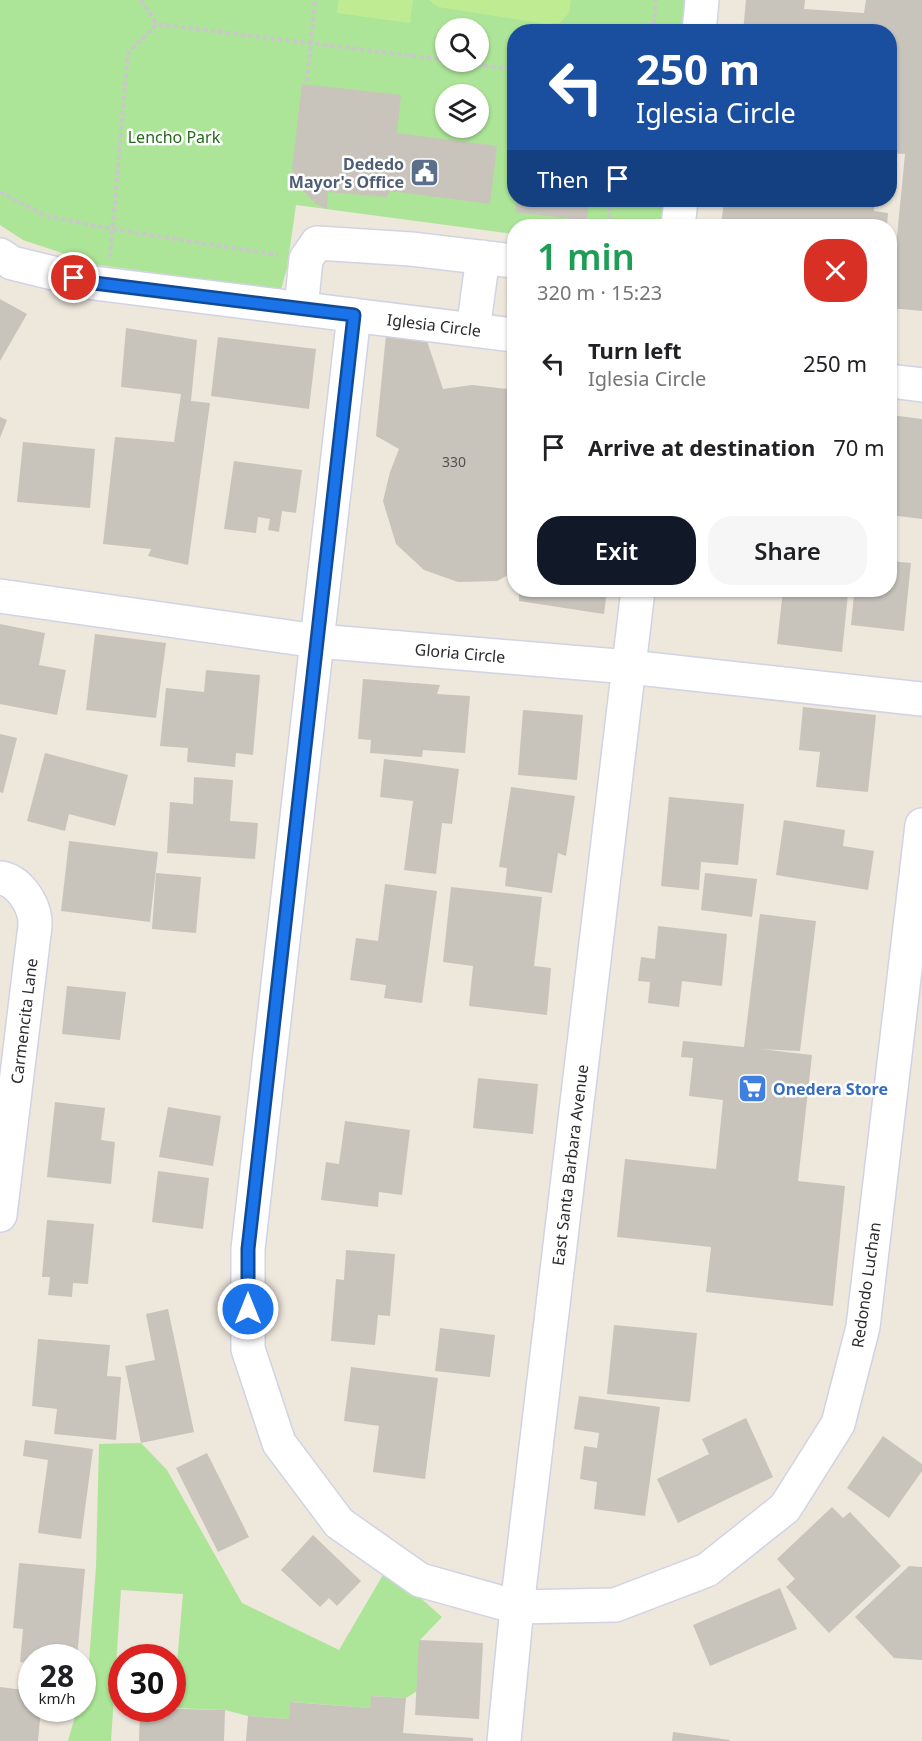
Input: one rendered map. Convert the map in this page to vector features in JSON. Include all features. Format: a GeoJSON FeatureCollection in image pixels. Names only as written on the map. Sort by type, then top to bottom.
{"type":"FeatureCollection","features":[{"type":"Feature","properties":{"kind":"street"},"geometry":{"type":"LineString","coordinates":[[700,24],[702,0]]}},
{"type":"Feature","properties":{"kind":"street"},"geometry":{"type":"LineString","coordinates":[[301,309],[306,259],[316,243],[411,249],[507,260]]}},
{"type":"Feature","properties":{"kind":"street","name":"Iglesia Circle"},"geometry":{"type":"LineString","coordinates":[[0,255],[12,263],[94,283],[507,334]]}},
{"type":"Feature","properties":{"kind":"street"},"geometry":{"type":"LineString","coordinates":[[473,330],[483,257]]}},
{"type":"Feature","properties":{"kind":"street","name":"Redondo Luchan"},"geometry":{"type":"LineString","coordinates":[[354,315],[248,1249],[248,1349],[279,1443],[339,1523],[420,1580],[517,1607],[615,1605],[707,1570],[785,1508],[838,1424],[863,1327],[922,825]]}},
{"type":"Feature","properties":{"kind":"street"},"geometry":{"type":"LineString","coordinates":[[897,382],[922,385]]}},
{"type":"Feature","properties":{"kind":"street","name":"Gloria Circle"},"geometry":{"type":"LineString","coordinates":[[0,596],[317,641],[629,667],[922,699]]}},
{"type":"Feature","properties":{"kind":"street","name":"East Santa Barbara Avenue"},"geometry":{"type":"LineString","coordinates":[[504,1741],[517,1607],[637,597]]}},
{"type":"Feature","properties":{"kind":"street","name":"Carmencita Lane"},"geometry":{"type":"LineString","coordinates":[[0,878],[7,879],[20,889],[30,902],[35,918],[0,1215]]}},
{"type":"Feature","properties":{"kind":"path"},"geometry":{"type":"LineString","coordinates":[[141,0],[157,24],[435,59]]}},
{"type":"Feature","properties":{"kind":"path"},"geometry":{"type":"LineString","coordinates":[[308,81],[315,0]]}},
{"type":"Feature","properties":{"kind":"path"},"geometry":{"type":"LineString","coordinates":[[654,24],[656,0]]}},
{"type":"Feature","properties":{"kind":"path"},"geometry":{"type":"LineString","coordinates":[[108,285],[128,53],[157,24]]}},
{"type":"Feature","properties":{"kind":"path"},"geometry":{"type":"LineString","coordinates":[[489,66],[507,68]]}},
{"type":"Feature","properties":{"kind":"path"},"geometry":{"type":"LineString","coordinates":[[0,192],[46,216],[112,229],[306,259]]}},
{"type":"Feature","properties":{"kind":"green space","name":"Lencho Park"},"geometry":{"type":"Polygon","coordinates":[[[0,0],[686,0],[684,24],[507,24],[507,207],[665,207],[664,219],[507,219],[507,233],[296,205],[287,268],[281,290],[98,265],[23,240],[0,225],[0,0]]]}},
{"type":"Feature","properties":{"kind":"green space"},"geometry":{"type":"Polygon","coordinates":[[[339,0],[413,0],[410,23],[337,13],[339,0]]]}},
{"type":"Feature","properties":{"kind":"green space"},"geometry":{"type":"Polygon","coordinates":[[[429,0],[571,0],[569,13],[560,23],[546,24],[438,7],[429,0]]]}},
{"type":"Feature","properties":{"kind":"green space"},"geometry":{"type":"Polygon","coordinates":[[[141,1443],[167,1470],[242,1603],[339,1650],[387,1568],[442,1617],[420,1640],[417,1691],[406,1698],[372,1696],[370,1708],[291,1702],[289,1719],[248,1716],[225,1710],[186,1708],[186,1644],[179,1644],[183,1594],[121,1590],[117,1644],[108,1644],[108,1722],[112,1722],[111,1741],[68,1741],[73,1722],[96,1722],[96,1644],[90,1644],[96,1567],[99,1444],[141,1443]]]}},
{"type":"Feature","properties":{"kind":"building"},"geometry":{"type":"Polygon","coordinates":[[[746,0],[805,0],[804,9],[864,13],[866,0],[922,0],[922,311],[897,309],[897,236],[905,154],[897,153],[897,24],[744,24],[746,0]]]}},
{"type":"Feature","properties":{"kind":"building"},"geometry":{"type":"Polygon","coordinates":[[[302,84],[401,95],[397,133],[497,146],[490,204],[390,191],[387,197],[328,192],[327,209],[316,204],[303,191],[292,169],[302,84]]]}},
{"type":"Feature","properties":{"kind":"building"},"geometry":{"type":"Polygon","coordinates":[[[516,207],[588,207],[587,219],[515,212],[516,207]]]}},
{"type":"Feature","properties":{"kind":"building"},"geometry":{"type":"Polygon","coordinates":[[[723,207],[874,207],[874,211],[888,213],[888,219],[722,219],[723,207]]]}},
{"type":"Feature","properties":{"kind":"building"},"geometry":{"type":"Polygon","coordinates":[[[0,299],[27,314],[0,361],[0,299]]]}},
{"type":"Feature","properties":{"kind":"building"},"geometry":{"type":"Polygon","coordinates":[[[126,328],[197,340],[191,401],[210,403],[188,565],[148,556],[151,549],[103,544],[115,437],[174,442],[181,394],[121,387],[126,328]]]}},
{"type":"Feature","properties":{"kind":"building"},"geometry":{"type":"Polygon","coordinates":[[[386,335],[425,335],[443,389],[472,385],[507,389],[507,576],[497,581],[458,582],[424,570],[396,544],[383,501],[390,472],[399,449],[376,436],[386,335]]]}},
{"type":"Feature","properties":{"kind":"building"},"geometry":{"type":"Polygon","coordinates":[[[218,337],[316,349],[309,409],[211,396],[218,337]]]}},
{"type":"Feature","properties":{"kind":"building"},"geometry":{"type":"Polygon","coordinates":[[[897,416],[922,419],[922,519],[897,516],[897,416]]]}},
{"type":"Feature","properties":{"kind":"building"},"geometry":{"type":"Polygon","coordinates":[[[0,417],[7,420],[0,438],[0,417]]]}},
{"type":"Feature","properties":{"kind":"building"},"geometry":{"type":"Polygon","coordinates":[[[23,442],[95,449],[90,508],[17,502],[23,442]]]}},
{"type":"Feature","properties":{"kind":"building"},"geometry":{"type":"Polygon","coordinates":[[[234,461],[302,470],[296,513],[282,511],[279,532],[268,530],[270,519],[258,517],[256,533],[224,529],[234,461]]]}},
{"type":"Feature","properties":{"kind":"building"},"geometry":{"type":"Polygon","coordinates":[[[897,562],[911,563],[904,631],[851,625],[854,597],[897,597],[897,562]]]}},
{"type":"Feature","properties":{"kind":"building"},"geometry":{"type":"Polygon","coordinates":[[[519,597],[606,597],[604,614],[519,601],[519,597]]]}},
{"type":"Feature","properties":{"kind":"building"},"geometry":{"type":"Polygon","coordinates":[[[782,597],[848,597],[842,652],[777,644],[782,597]]]}},
{"type":"Feature","properties":{"kind":"building"},"geometry":{"type":"Polygon","coordinates":[[[0,624],[45,633],[39,665],[66,670],[57,715],[0,704],[0,624]]]}},
{"type":"Feature","properties":{"kind":"building"},"geometry":{"type":"Polygon","coordinates":[[[95,634],[166,643],[156,718],[86,710],[95,634]]]}},
{"type":"Feature","properties":{"kind":"building"},"geometry":{"type":"Polygon","coordinates":[[[206,670],[260,675],[253,755],[236,753],[235,767],[187,762],[188,748],[160,746],[166,688],[204,692],[206,670]]]}},
{"type":"Feature","properties":{"kind":"building"},"geometry":{"type":"Polygon","coordinates":[[[363,679],[440,685],[437,694],[470,696],[465,753],[423,750],[422,757],[370,753],[371,740],[358,739],[363,679]]]}},
{"type":"Feature","properties":{"kind":"building"},"geometry":{"type":"Polygon","coordinates":[[[803,707],[876,715],[868,792],[816,787],[820,752],[799,750],[803,707]]]}},
{"type":"Feature","properties":{"kind":"building"},"geometry":{"type":"Polygon","coordinates":[[[523,710],[583,715],[577,780],[518,775],[523,710]]]}},
{"type":"Feature","properties":{"kind":"building"},"geometry":{"type":"Polygon","coordinates":[[[0,734],[17,738],[3,793],[0,792],[0,734]]]}},
{"type":"Feature","properties":{"kind":"building"},"geometry":{"type":"Polygon","coordinates":[[[45,753],[128,775],[115,826],[69,814],[65,831],[27,821],[45,753]]]}},
{"type":"Feature","properties":{"kind":"building"},"geometry":{"type":"Polygon","coordinates":[[[384,759],[459,769],[452,824],[442,823],[436,874],[404,870],[413,801],[380,797],[384,759]]]}},
{"type":"Feature","properties":{"kind":"building"},"geometry":{"type":"Polygon","coordinates":[[[194,777],[233,780],[230,821],[258,823],[255,859],[167,853],[170,802],[193,804],[194,777]]]}},
{"type":"Feature","properties":{"kind":"building"},"geometry":{"type":"Polygon","coordinates":[[[511,787],[575,796],[566,856],[558,853],[552,893],[505,886],[507,868],[499,867],[511,787]]]}},
{"type":"Feature","properties":{"kind":"building"},"geometry":{"type":"Polygon","coordinates":[[[669,797],[744,804],[738,865],[701,862],[699,890],[661,886],[669,797]]]}},
{"type":"Feature","properties":{"kind":"building"},"geometry":{"type":"Polygon","coordinates":[[[784,820],[845,830],[843,846],[874,851],[868,890],[776,875],[784,820]]]}},
{"type":"Feature","properties":{"kind":"building"},"geometry":{"type":"Polygon","coordinates":[[[69,841],[158,852],[150,922],[61,911],[69,841]]]}},
{"type":"Feature","properties":{"kind":"building"},"geometry":{"type":"Polygon","coordinates":[[[156,873],[201,877],[196,933],[152,929],[156,873]]]}},
{"type":"Feature","properties":{"kind":"building"},"geometry":{"type":"Polygon","coordinates":[[[705,873],[757,879],[752,917],[701,910],[705,873]]]}},
{"type":"Feature","properties":{"kind":"building"},"geometry":{"type":"Polygon","coordinates":[[[385,884],[437,891],[422,1003],[384,998],[386,985],[350,980],[356,938],[378,941],[385,884]]]}},
{"type":"Feature","properties":{"kind":"building"},"geometry":{"type":"Polygon","coordinates":[[[451,887],[542,897],[534,966],[551,968],[547,1015],[469,1006],[473,966],[443,962],[451,887]]]}},
{"type":"Feature","properties":{"kind":"building"},"geometry":{"type":"Polygon","coordinates":[[[760,914],[816,921],[800,1051],[759,1049],[812,1055],[798,1181],[845,1186],[833,1306],[706,1292],[711,1247],[617,1237],[625,1159],[716,1169],[723,1100],[689,1096],[693,1058],[681,1057],[683,1041],[744,1047],[760,914]]]}},
{"type":"Feature","properties":{"kind":"building"},"geometry":{"type":"Polygon","coordinates":[[[658,926],[727,934],[722,986],[682,981],[679,1007],[648,1003],[650,982],[638,981],[641,957],[655,959],[658,926]]]}},
{"type":"Feature","properties":{"kind":"building"},"geometry":{"type":"Polygon","coordinates":[[[67,986],[126,992],[120,1040],[62,1034],[67,986]]]}},
{"type":"Feature","properties":{"kind":"building"},"geometry":{"type":"Polygon","coordinates":[[[478,1078],[538,1084],[533,1134],[473,1128],[478,1078]]]}},
{"type":"Feature","properties":{"kind":"building"},"geometry":{"type":"Polygon","coordinates":[[[55,1102],[105,1108],[101,1140],[115,1142],[111,1184],[47,1177],[55,1102]]]}},
{"type":"Feature","properties":{"kind":"building"},"geometry":{"type":"Polygon","coordinates":[[[168,1107],[221,1116],[213,1166],[159,1157],[168,1107]]]}},
{"type":"Feature","properties":{"kind":"building"},"geometry":{"type":"Polygon","coordinates":[[[345,1121],[410,1130],[402,1195],[379,1192],[378,1207],[321,1200],[326,1162],[339,1164],[345,1121]]]}},
{"type":"Feature","properties":{"kind":"building"},"geometry":{"type":"Polygon","coordinates":[[[158,1171],[209,1178],[203,1229],[152,1222],[158,1171]]]}},
{"type":"Feature","properties":{"kind":"building"},"geometry":{"type":"Polygon","coordinates":[[[47,1220],[94,1224],[88,1284],[73,1283],[72,1297],[48,1295],[50,1277],[42,1277],[47,1220]]]}},
{"type":"Feature","properties":{"kind":"building"},"geometry":{"type":"Polygon","coordinates":[[[346,1250],[395,1254],[390,1316],[378,1315],[375,1345],[331,1341],[336,1279],[344,1280],[346,1250]]]}},
{"type":"Feature","properties":{"kind":"building"},"geometry":{"type":"Polygon","coordinates":[[[168,1309],[194,1432],[141,1443],[125,1366],[155,1360],[146,1314],[168,1309]]]}},
{"type":"Feature","properties":{"kind":"building"},"geometry":{"type":"Polygon","coordinates":[[[614,1325],[697,1333],[690,1402],[607,1394],[614,1325]]]}},
{"type":"Feature","properties":{"kind":"building"},"geometry":{"type":"Polygon","coordinates":[[[440,1328],[495,1335],[490,1377],[435,1371],[440,1328]]]}},
{"type":"Feature","properties":{"kind":"building"},"geometry":{"type":"Polygon","coordinates":[[[38,1339],[110,1345],[107,1376],[121,1377],[116,1440],[54,1434],[57,1409],[32,1406],[38,1339]]]}},
{"type":"Feature","properties":{"kind":"building"},"geometry":{"type":"Polygon","coordinates":[[[351,1367],[438,1378],[425,1479],[373,1472],[379,1426],[344,1421],[351,1367]]]}},
{"type":"Feature","properties":{"kind":"building"},"geometry":{"type":"Polygon","coordinates":[[[579,1396],[660,1407],[645,1516],[594,1509],[597,1482],[580,1479],[584,1446],[597,1448],[599,1433],[574,1429],[579,1396]]]}},
{"type":"Feature","properties":{"kind":"building"},"geometry":{"type":"Polygon","coordinates":[[[746,1418],[773,1477],[678,1523],[657,1479],[709,1454],[702,1439],[746,1418]]]}},
{"type":"Feature","properties":{"kind":"building"},"geometry":{"type":"Polygon","coordinates":[[[883,1436],[922,1464],[922,1471],[889,1518],[847,1488],[883,1436]]]}},
{"type":"Feature","properties":{"kind":"building"},"geometry":{"type":"Polygon","coordinates":[[[25,1440],[93,1449],[81,1539],[38,1533],[48,1460],[23,1456],[25,1440]]]}},
{"type":"Feature","properties":{"kind":"building"},"geometry":{"type":"Polygon","coordinates":[[[207,1453],[249,1537],[218,1552],[176,1468],[207,1453]]]}},
{"type":"Feature","properties":{"kind":"building"},"geometry":{"type":"Polygon","coordinates":[[[832,1507],[843,1518],[850,1512],[901,1566],[829,1633],[786,1587],[795,1579],[777,1559],[832,1507]]]}},
{"type":"Feature","properties":{"kind":"building"},"geometry":{"type":"Polygon","coordinates":[[[313,1535],[361,1581],[337,1606],[329,1598],[320,1607],[281,1570],[313,1535]]]}},
{"type":"Feature","properties":{"kind":"building"},"geometry":{"type":"Polygon","coordinates":[[[19,1563],[85,1569],[78,1644],[22,1644],[23,1629],[13,1628],[19,1563]]]}},
{"type":"Feature","properties":{"kind":"building"},"geometry":{"type":"Polygon","coordinates":[[[909,1566],[922,1567],[922,1660],[894,1658],[855,1617],[909,1566]]]}},
{"type":"Feature","properties":{"kind":"building"},"geometry":{"type":"Polygon","coordinates":[[[780,1588],[797,1629],[710,1666],[693,1625],[780,1588]]]}},
{"type":"Feature","properties":{"kind":"building"},"geometry":{"type":"Polygon","coordinates":[[[419,1640],[483,1643],[479,1719],[415,1715],[419,1640]]]}},
{"type":"Feature","properties":{"kind":"building"},"geometry":{"type":"Polygon","coordinates":[[[0,1687],[18,1689],[18,1722],[40,1722],[38,1741],[0,1741],[0,1687]]]}},
{"type":"Feature","properties":{"kind":"building"},"geometry":{"type":"Polygon","coordinates":[[[371,1696],[406,1698],[403,1733],[473,1738],[473,1741],[246,1741],[248,1716],[289,1719],[290,1702],[370,1708],[371,1696]]]}},
{"type":"Feature","properties":{"kind":"building"},"geometry":{"type":"Polygon","coordinates":[[[186,1709],[225,1710],[224,1741],[139,1741],[140,1722],[186,1722],[186,1709]]]}},
{"type":"Feature","properties":{"kind":"building"},"geometry":{"type":"Polygon","coordinates":[[[673,1732],[730,1740],[730,1741],[672,1741],[673,1732]]]}},
{"type":"Feature","properties":{"kind":"place","name":"Dededo Mayor's Office"},"geometry":{"type":"Point","coordinates":[425,173]}},
{"type":"Feature","properties":{"kind":"place","name":"Onedera Store"},"geometry":{"type":"Point","coordinates":[752,1089]}},
{"type":"Feature","properties":{"kind":"route"},"geometry":{"type":"LineString","coordinates":[[74,278],[94,283],[354,315],[248,1249],[248,1309]]}}]}
